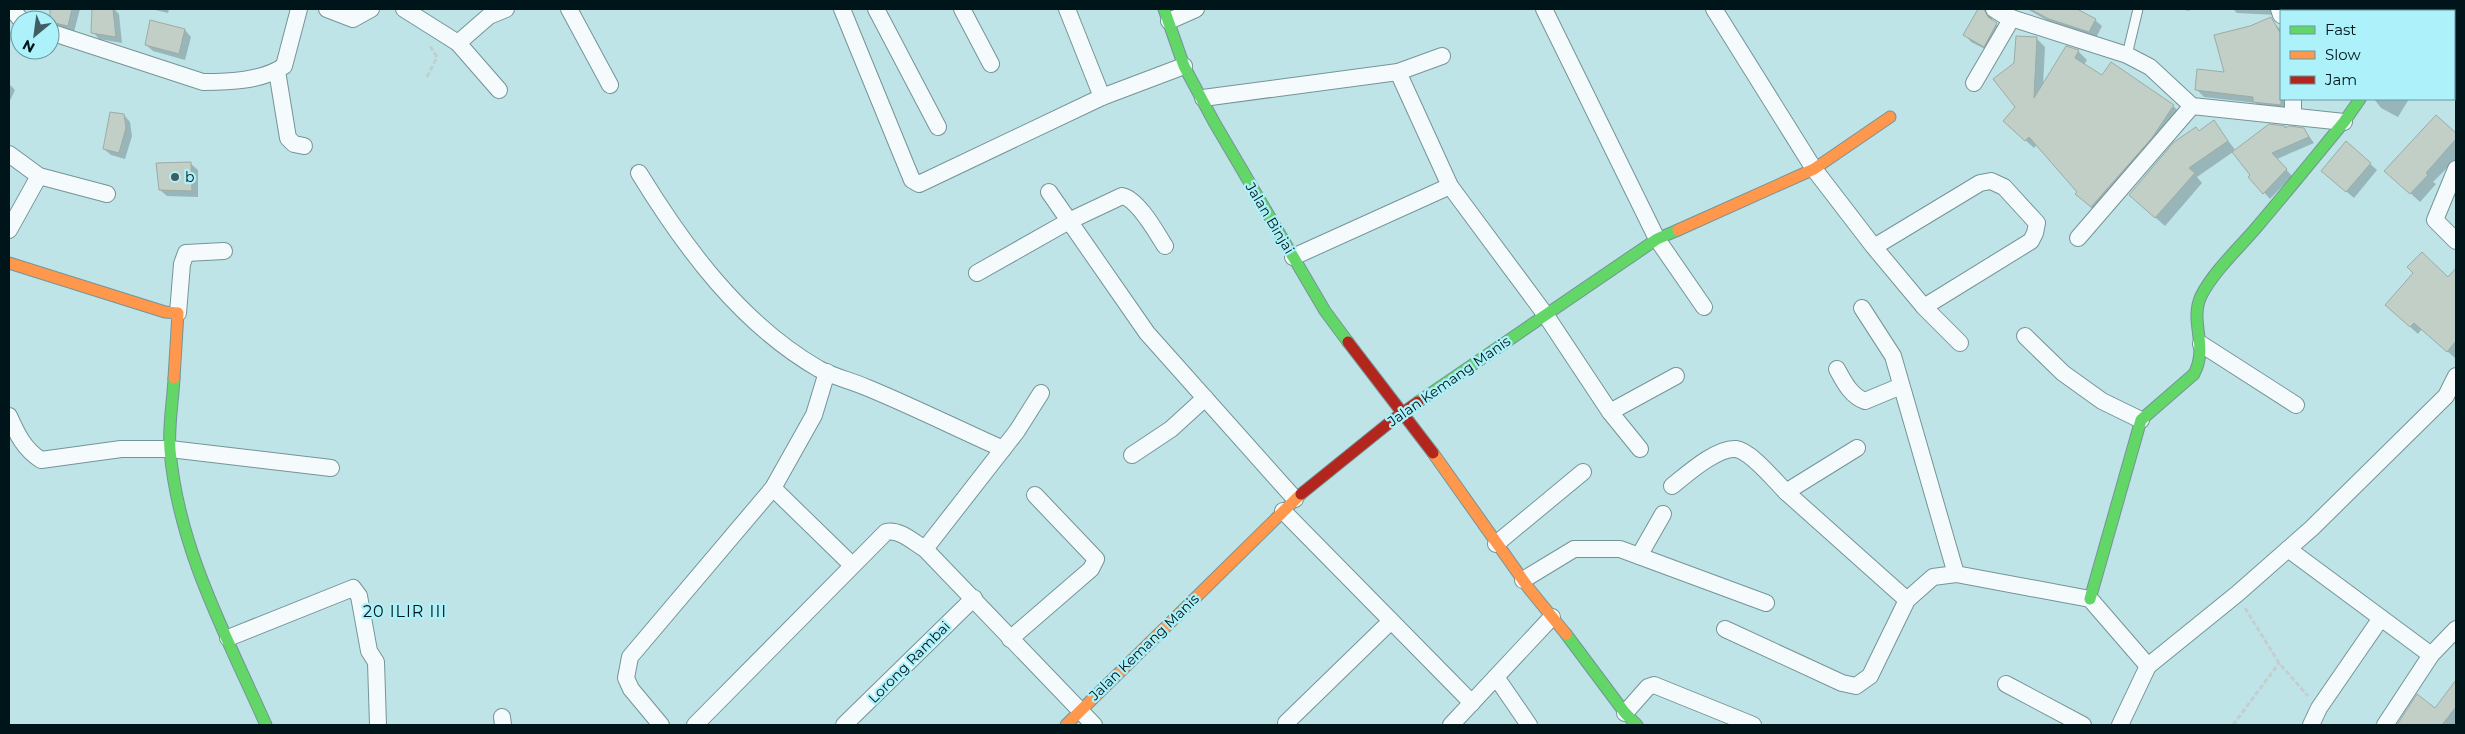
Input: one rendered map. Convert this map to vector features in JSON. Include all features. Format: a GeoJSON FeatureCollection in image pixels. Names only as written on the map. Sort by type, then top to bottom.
{"type":"FeatureCollection","features":[{"type":"Feature","properties":{"kind":"street"},"geometry":{"type":"LineString","coordinates":[[60,35],[203,82],[229,82],[277,71],[284,66],[299,9]]}},
{"type":"Feature","properties":{"kind":"street"},"geometry":{"type":"LineString","coordinates":[[327,9],[353,19],[371,9]]}},
{"type":"Feature","properties":{"kind":"street"},"geometry":{"type":"LineString","coordinates":[[404,9],[458,43],[499,90]]}},
{"type":"Feature","properties":{"kind":"street"},"geometry":{"type":"LineString","coordinates":[[458,43],[489,16],[506,9]]}},
{"type":"Feature","properties":{"kind":"street"},"geometry":{"type":"LineString","coordinates":[[569,9],[610,85]]}},
{"type":"Feature","properties":{"kind":"street"},"geometry":{"type":"LineString","coordinates":[[842,9],[912,180],[919,184],[1102,98],[1184,66]]}},
{"type":"Feature","properties":{"kind":"street"},"geometry":{"type":"LineString","coordinates":[[876,9],[938,127]]}},
{"type":"Feature","properties":{"kind":"street"},"geometry":{"type":"LineString","coordinates":[[962,9],[990,64]]}},
{"type":"Feature","properties":{"kind":"street"},"geometry":{"type":"LineString","coordinates":[[1067,9],[1102,98]]}},
{"type":"Feature","properties":{"kind":"street"},"geometry":{"type":"LineString","coordinates":[[1166,15],[1196,9]]}},
{"type":"Feature","properties":{"kind":"street"},"geometry":{"type":"LineString","coordinates":[[1544,9],[1657,239],[1704,307]]}},
{"type":"Feature","properties":{"kind":"street"},"geometry":{"type":"LineString","coordinates":[[1714,9],[1814,169],[1874,248],[1924,307],[1960,343]]}},
{"type":"Feature","properties":{"kind":"street"},"geometry":{"type":"LineString","coordinates":[[1994,9],[2012,18],[2127,55],[2150,67],[2192,106],[2293,115],[2344,122]]}},
{"type":"Feature","properties":{"kind":"street","name":"Jalan Binjai"},"geometry":{"type":"LineString","coordinates":[[1166,15],[1184,66],[1203,98],[1214,122],[1325,311],[1461,491],[1496,544],[1523,580],[1584,656],[1625,713],[1637,725]]}},
{"type":"Feature","properties":{"kind":"street"},"geometry":{"type":"LineString","coordinates":[[1974,83],[2012,18]]}},
{"type":"Feature","properties":{"kind":"street"},"geometry":{"type":"LineString","coordinates":[[1203,98],[1398,72],[1442,56]]}},
{"type":"Feature","properties":{"kind":"street"},"geometry":{"type":"LineString","coordinates":[[277,71],[288,138],[294,144],[304,146]]}},
{"type":"Feature","properties":{"kind":"street"},"geometry":{"type":"LineString","coordinates":[[1398,72],[1450,186],[1545,314],[1610,412],[1640,449]]}},
{"type":"Feature","properties":{"kind":"street"},"geometry":{"type":"LineString","coordinates":[[2293,100],[2293,115]]}},
{"type":"Feature","properties":{"kind":"street"},"geometry":{"type":"LineString","coordinates":[[2090,600],[2141,420],[2194,374],[2199,367],[2202,355],[2197,310],[2201,298],[2230,259],[2344,122],[2359,100]]}},
{"type":"Feature","properties":{"kind":"street"},"geometry":{"type":"LineString","coordinates":[[2078,238],[2192,106]]}},
{"type":"Feature","properties":{"kind":"street","name":"Jalan Kemang Manis"},"geometry":{"type":"LineString","coordinates":[[1066,725],[1079,710],[1295,499],[1401,413],[1657,239],[1814,169],[1890,117]]}},
{"type":"Feature","properties":{"kind":"street"},"geometry":{"type":"LineString","coordinates":[[9,154],[39,176],[107,194]]}},
{"type":"Feature","properties":{"kind":"street"},"geometry":{"type":"LineString","coordinates":[[2456,170],[2435,220],[2456,241]]}},
{"type":"Feature","properties":{"kind":"street"},"geometry":{"type":"LineString","coordinates":[[639,173],[668,221],[715,282],[779,343],[827,372],[868,388],[1003,449]]}},
{"type":"Feature","properties":{"kind":"street"},"geometry":{"type":"LineString","coordinates":[[9,230],[39,176]]}},
{"type":"Feature","properties":{"kind":"street"},"geometry":{"type":"LineString","coordinates":[[1874,248],[1980,182],[1992,181],[2004,187],[2036,223],[2035,233],[2031,241],[1924,307]]}},
{"type":"Feature","properties":{"kind":"street"},"geometry":{"type":"LineString","coordinates":[[1293,257],[1450,186]]}},
{"type":"Feature","properties":{"kind":"street"},"geometry":{"type":"LineString","coordinates":[[1049,192],[1147,333],[1295,499]]}},
{"type":"Feature","properties":{"kind":"street"},"geometry":{"type":"LineString","coordinates":[[977,273],[1069,221],[1115,198],[1127,197],[1142,212],[1165,246]]}},
{"type":"Feature","properties":{"kind":"street"},"geometry":{"type":"LineString","coordinates":[[224,251],[186,253],[182,264],[170,449],[182,522],[201,576],[266,725]]}},
{"type":"Feature","properties":{"kind":"street"},"geometry":{"type":"LineString","coordinates":[[9,263],[165,312],[178,313]]}},
{"type":"Feature","properties":{"kind":"street"},"geometry":{"type":"LineString","coordinates":[[1862,308],[1893,356],[1956,574]]}},
{"type":"Feature","properties":{"kind":"street"},"geometry":{"type":"LineString","coordinates":[[2025,336],[2071,379],[2102,401],[2141,420]]}},
{"type":"Feature","properties":{"kind":"street"},"geometry":{"type":"LineString","coordinates":[[2201,344],[2296,405]]}},
{"type":"Feature","properties":{"kind":"street"},"geometry":{"type":"LineString","coordinates":[[1838,369],[1848,388],[1860,400],[1865,401],[1901,386]]}},
{"type":"Feature","properties":{"kind":"street"},"geometry":{"type":"LineString","coordinates":[[661,725],[632,689],[626,678],[630,657],[773,488],[814,416],[827,372]]}},
{"type":"Feature","properties":{"kind":"street"},"geometry":{"type":"LineString","coordinates":[[1610,412],[1676,376]]}},
{"type":"Feature","properties":{"kind":"street"},"geometry":{"type":"LineString","coordinates":[[2120,725],[2148,666],[2237,594],[2451,402],[2456,376]]}},
{"type":"Feature","properties":{"kind":"street"},"geometry":{"type":"LineString","coordinates":[[925,549],[1003,449],[1041,393]]}},
{"type":"Feature","properties":{"kind":"street"},"geometry":{"type":"LineString","coordinates":[[1132,455],[1171,429],[1205,398]]}},
{"type":"Feature","properties":{"kind":"street"},"geometry":{"type":"LineString","coordinates":[[9,416],[20,440],[31,454],[41,460],[121,449],[170,449],[331,468]]}},
{"type":"Feature","properties":{"kind":"street"},"geometry":{"type":"LineString","coordinates":[[1786,492],[1857,448]]}},
{"type":"Feature","properties":{"kind":"street"},"geometry":{"type":"LineString","coordinates":[[1672,486],[1722,452],[1736,449],[1750,456],[1786,492],[1907,600]]}},
{"type":"Feature","properties":{"kind":"street"},"geometry":{"type":"LineString","coordinates":[[1496,544],[1583,472]]}},
{"type":"Feature","properties":{"kind":"street"},"geometry":{"type":"LineString","coordinates":[[773,488],[852,565]]}},
{"type":"Feature","properties":{"kind":"street"},"geometry":{"type":"LineString","coordinates":[[1010,639],[1091,569],[1096,559],[1035,495]]}},
{"type":"Feature","properties":{"kind":"street"},"geometry":{"type":"LineString","coordinates":[[1283,511],[1472,703]]}},
{"type":"Feature","properties":{"kind":"street"},"geometry":{"type":"LineString","coordinates":[[1639,556],[1663,514]]}},
{"type":"Feature","properties":{"kind":"street"},"geometry":{"type":"LineString","coordinates":[[695,725],[886,532],[899,533],[925,549],[1094,725]]}},
{"type":"Feature","properties":{"kind":"street"},"geometry":{"type":"LineString","coordinates":[[2288,548],[2431,654]]}},
{"type":"Feature","properties":{"kind":"street"},"geometry":{"type":"LineString","coordinates":[[1523,580],[1574,549],[1620,549],[1766,603]]}},
{"type":"Feature","properties":{"kind":"street"},"geometry":{"type":"LineString","coordinates":[[1725,629],[1842,683],[1856,686],[1870,676],[1907,600],[1933,577],[1956,574],[2090,600],[2148,666]]}},
{"type":"Feature","properties":{"kind":"street"},"geometry":{"type":"LineString","coordinates":[[228,638],[353,588],[359,596],[369,651],[376,662],[378,725]]}},
{"type":"Feature","properties":{"kind":"street","name":"Lorong Rambai"},"geometry":{"type":"LineString","coordinates":[[844,725],[974,598]]}},
{"type":"Feature","properties":{"kind":"street"},"geometry":{"type":"LineString","coordinates":[[1451,725],[1552,617]]}},
{"type":"Feature","properties":{"kind":"street"},"geometry":{"type":"LineString","coordinates":[[2311,725],[2319,708],[2381,618]]}},
{"type":"Feature","properties":{"kind":"street"},"geometry":{"type":"LineString","coordinates":[[1286,725],[1391,621]]}},
{"type":"Feature","properties":{"kind":"street"},"geometry":{"type":"LineString","coordinates":[[2385,725],[2431,654],[2456,629]]}},
{"type":"Feature","properties":{"kind":"street"},"geometry":{"type":"LineString","coordinates":[[1496,677],[1529,725]]}},
{"type":"Feature","properties":{"kind":"street"},"geometry":{"type":"LineString","coordinates":[[2006,684],[2083,725]]}},
{"type":"Feature","properties":{"kind":"street"},"geometry":{"type":"LineString","coordinates":[[1625,713],[1648,687],[1654,685],[1754,725]]}},
{"type":"Feature","properties":{"kind":"lane"},"geometry":{"type":"LineString","coordinates":[[2127,55],[2138,9]]}},
{"type":"Feature","properties":{"kind":"path"},"geometry":{"type":"LineString","coordinates":[[428,44],[436,57],[428,77]]}},
{"type":"Feature","properties":{"kind":"path"},"geometry":{"type":"LineString","coordinates":[[2237,594],[2279,662],[2319,708]]}},
{"type":"Feature","properties":{"kind":"path"},"geometry":{"type":"LineString","coordinates":[[2233,725],[2279,662]]}},
{"type":"Feature","properties":{"kind":"building"},"geometry":{"type":"Polygon","coordinates":[[[72,9],[68,26],[60,24],[60,10],[50,10],[72,9]]]}},
{"type":"Feature","properties":{"kind":"building"},"geometry":{"type":"Polygon","coordinates":[[[92,9],[113,9],[116,37],[91,33],[92,9]]]}},
{"type":"Feature","properties":{"kind":"building"},"geometry":{"type":"Polygon","coordinates":[[[1978,9],[1984,9],[1988,17],[1997,23],[1984,47],[1963,35],[1978,9]]]}},
{"type":"Feature","properties":{"kind":"building"},"geometry":{"type":"Polygon","coordinates":[[[2030,9],[2077,9],[2096,19],[2089,32],[2049,19],[2030,9]]]}},
{"type":"Feature","properties":{"kind":"building"},"geometry":{"type":"Polygon","coordinates":[[[2271,17],[2280,32],[2281,105],[2253,102],[2253,97],[2195,90],[2197,69],[2224,72],[2214,35],[2250,26],[2271,17]]]}},
{"type":"Feature","properties":{"kind":"building"},"geometry":{"type":"Polygon","coordinates":[[[150,20],[185,29],[179,54],[145,45],[150,20]]]}},
{"type":"Feature","properties":{"kind":"building"},"geometry":{"type":"Polygon","coordinates":[[[2016,36],[2037,37],[2034,98],[2066,46],[2079,50],[2075,58],[2102,75],[2111,62],[2174,105],[2152,138],[2091,207],[2075,194],[2077,192],[2029,137],[2025,141],[2003,121],[2015,107],[1993,79],[2014,63],[2016,36]]]}},
{"type":"Feature","properties":{"kind":"building"},"geometry":{"type":"Polygon","coordinates":[[[110,112],[124,114],[126,128],[119,153],[103,149],[110,112]]]}},
{"type":"Feature","properties":{"kind":"building"},"geometry":{"type":"Polygon","coordinates":[[[2436,115],[2456,133],[2456,139],[2426,173],[2428,175],[2410,194],[2384,171],[2436,115]]]}},
{"type":"Feature","properties":{"kind":"building"},"geometry":{"type":"Polygon","coordinates":[[[2214,120],[2228,141],[2189,168],[2195,173],[2155,218],[2129,195],[2174,142],[2196,127],[2199,131],[2214,120]]]}},
{"type":"Feature","properties":{"kind":"building"},"geometry":{"type":"Polygon","coordinates":[[[2269,124],[2285,126],[2285,128],[2289,126],[2304,128],[2309,137],[2272,153],[2287,169],[2263,194],[2248,177],[2250,175],[2232,152],[2269,124]]]}},
{"type":"Feature","properties":{"kind":"building"},"geometry":{"type":"Polygon","coordinates":[[[2346,141],[2371,163],[2346,192],[2321,171],[2346,141]]]}},
{"type":"Feature","properties":{"kind":"building","name":"b"},"geometry":{"type":"Polygon","coordinates":[[[191,162],[192,191],[159,190],[156,163],[191,162]]]}},
{"type":"Feature","properties":{"kind":"building"},"geometry":{"type":"Polygon","coordinates":[[[2422,252],[2448,277],[2456,268],[2456,341],[2447,352],[2414,323],[2410,327],[2385,305],[2413,273],[2407,267],[2422,252]]]}},
{"type":"Feature","properties":{"kind":"building"},"geometry":{"type":"Polygon","coordinates":[[[2456,680],[2456,707],[2442,725],[2397,725],[2417,694],[2435,708],[2456,680]]]}},
{"type":"Feature","properties":{"kind":"traffic: fast"},"geometry":{"type":"LineString","coordinates":[[1164,9],[1184,66],[1214,122],[1325,311],[1348,342]]}},
{"type":"Feature","properties":{"kind":"traffic: fast"},"geometry":{"type":"LineString","coordinates":[[2090,599],[2141,420],[2194,374],[2198,364],[2200,344],[2197,315],[2201,296],[2219,269],[2256,228],[2344,122],[2359,100]]}},
{"type":"Feature","properties":{"kind":"traffic: fast"},"geometry":{"type":"LineString","coordinates":[[1418,402],[1657,239],[1678,230]]}},
{"type":"Feature","properties":{"kind":"traffic: fast"},"geometry":{"type":"LineString","coordinates":[[174,378],[170,450],[183,522],[206,591],[266,725]]}},
{"type":"Feature","properties":{"kind":"traffic: fast"},"geometry":{"type":"LineString","coordinates":[[1566,634],[1625,713],[1637,725]]}},
{"type":"Feature","properties":{"kind":"traffic: slow"},"geometry":{"type":"LineString","coordinates":[[1678,230],[1814,169],[1890,117]]}},
{"type":"Feature","properties":{"kind":"traffic: slow"},"geometry":{"type":"LineString","coordinates":[[9,263],[165,312],[178,313],[174,378]]}},
{"type":"Feature","properties":{"kind":"traffic: slow"},"geometry":{"type":"LineString","coordinates":[[1433,453],[1530,590],[1566,634]]}},
{"type":"Feature","properties":{"kind":"traffic: slow"},"geometry":{"type":"LineString","coordinates":[[1066,725],[1301,494]]}},
{"type":"Feature","properties":{"kind":"traffic: jam"},"geometry":{"type":"LineString","coordinates":[[1348,342],[1433,453]]}},
{"type":"Feature","properties":{"kind":"traffic: jam"},"geometry":{"type":"LineString","coordinates":[[1301,494],[1418,402]]}},
{"type":"Feature","properties":{"kind":"place","name":"b"},"geometry":{"type":"Point","coordinates":[175,177]}},
{"type":"Feature","properties":{"kind":"district","name":"20 ILIR III"},"geometry":{"type":"Point","coordinates":[405,611]}}]}
